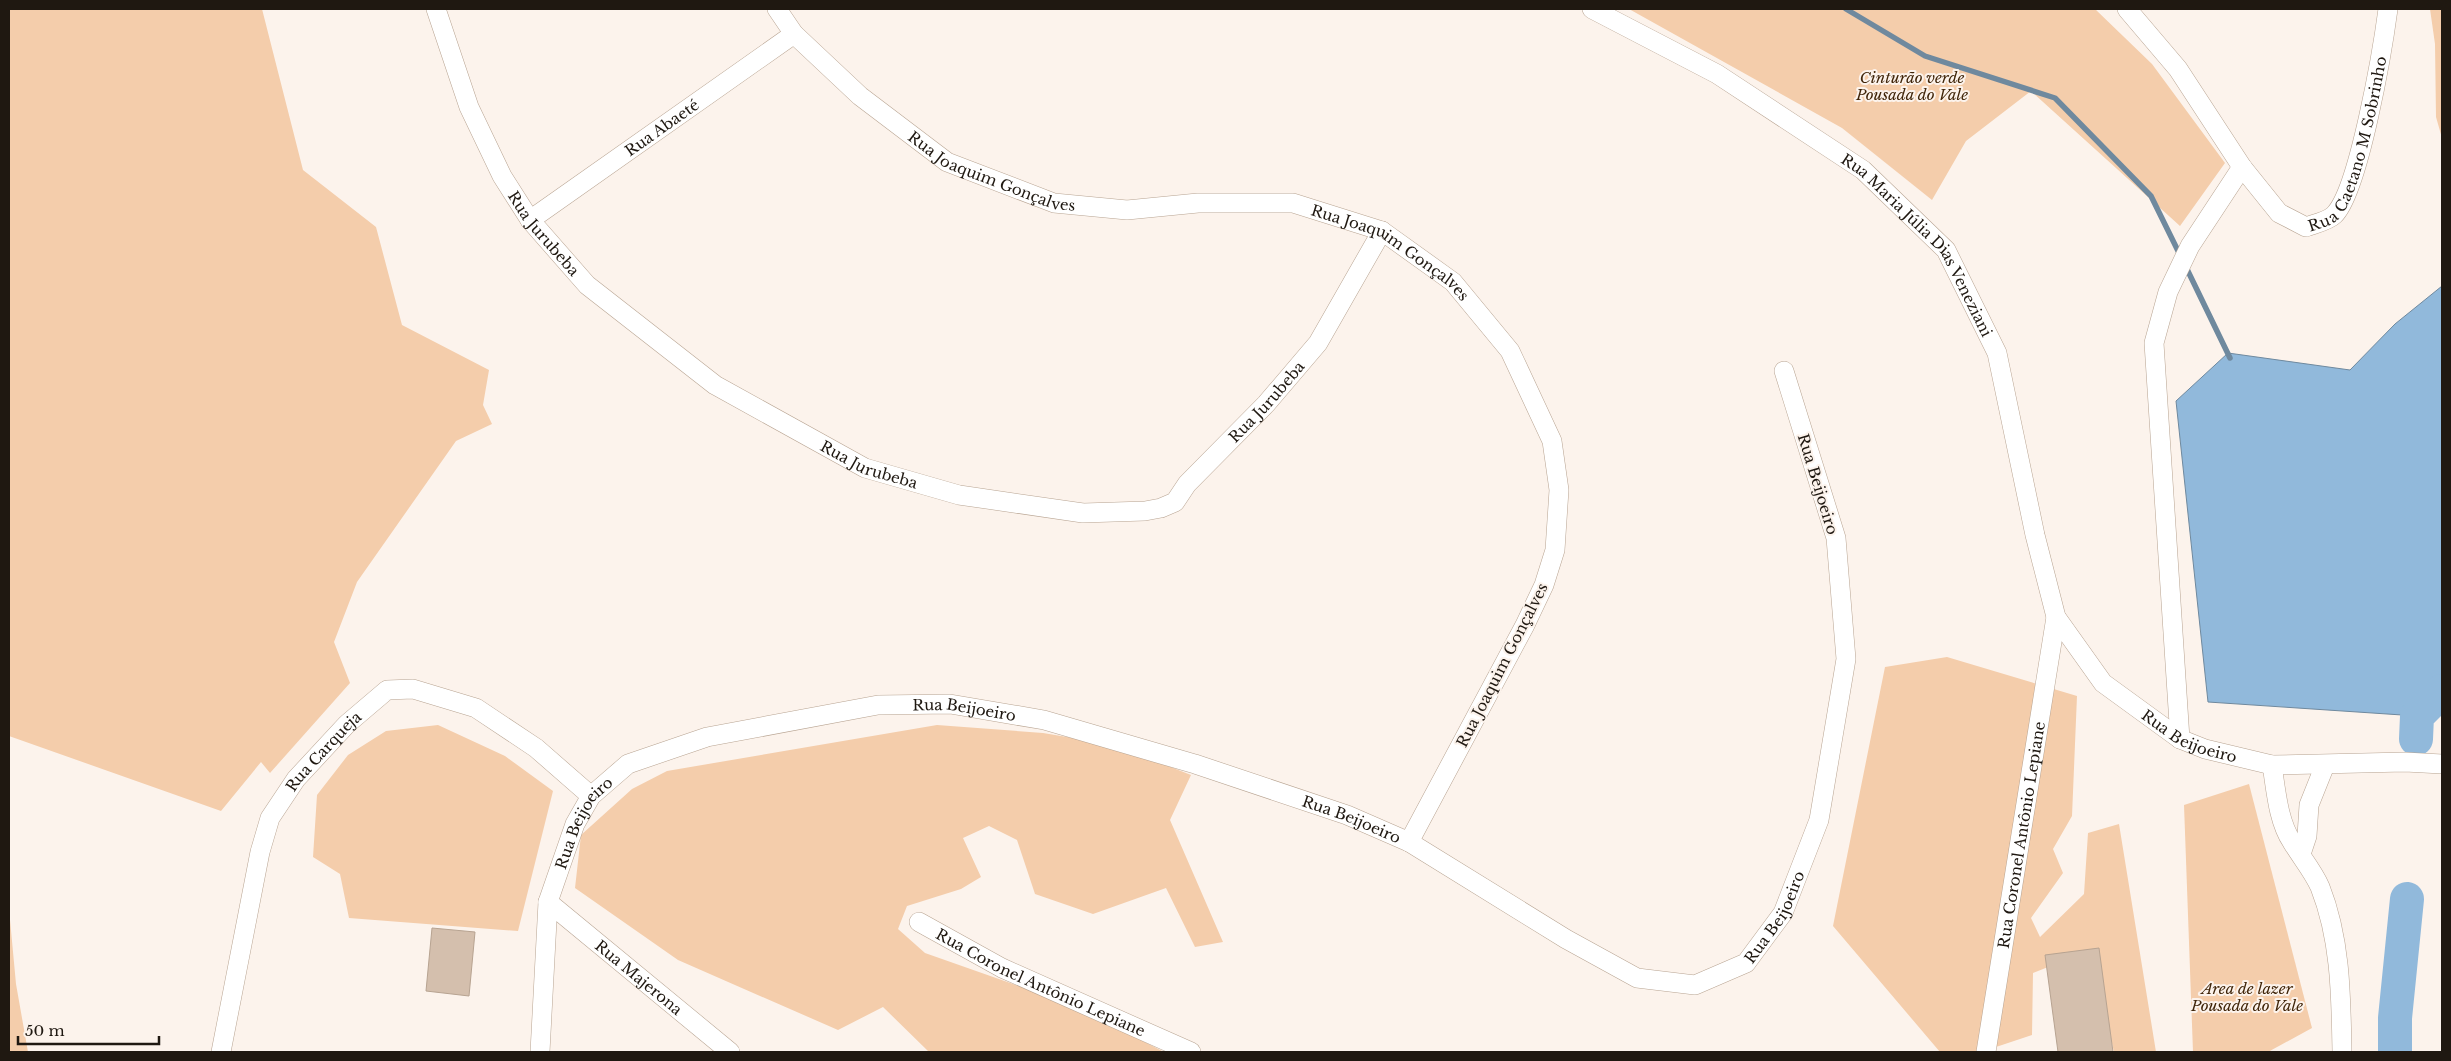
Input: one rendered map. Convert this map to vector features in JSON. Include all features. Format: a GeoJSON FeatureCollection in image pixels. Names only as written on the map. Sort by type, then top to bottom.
{"type":"FeatureCollection","features":[{"type":"Feature","properties":{"kind":"street","name":"Rua Jurubeba"},"geometry":{"type":"LineString","coordinates":[[436,9],[469,107],[502,176],[530,220],[587,285],[715,386],[865,468],[959,495],[1083,513],[1145,511],[1161,508],[1175,502],[1187,484],[1266,404],[1318,343],[1382,231]]}},
{"type":"Feature","properties":{"kind":"street","name":"Rua Joaquim Gonçalves"},"geometry":{"type":"LineString","coordinates":[[777,9],[794,34],[860,96],[947,162],[1054,203],[1127,210],[1198,203],[1293,203],[1382,231],[1453,282],[1510,351],[1552,442],[1559,490],[1555,550],[1544,585],[1490,693],[1409,842]]}},
{"type":"Feature","properties":{"kind":"street","name":"Rua Maria Júlia Dias Veneziani"},"geometry":{"type":"LineString","coordinates":[[1592,9],[1717,74],[1863,170],[1946,250],[1997,353],[2035,535],[2056,617]]}},
{"type":"Feature","properties":{"kind":"street","name":"Rua Caetano M Sobrinho"},"geometry":{"type":"LineString","coordinates":[[2127,9],[2178,69],[2242,167],[2279,213],[2306,227],[2334,215],[2350,188],[2382,51],[2388,9]]}},
{"type":"Feature","properties":{"kind":"street","name":"Rua Abaeté"},"geometry":{"type":"LineString","coordinates":[[530,220],[794,34]]}},
{"type":"Feature","properties":{"kind":"street"},"geometry":{"type":"LineString","coordinates":[[2180,739],[2154,343],[2168,292],[2190,246],[2242,167]]}},
{"type":"Feature","properties":{"kind":"street","name":"Rua Beijoeiro"},"geometry":{"type":"LineString","coordinates":[[540,1052],[548,902],[575,824],[592,796],[628,764],[707,737],[878,704],[950,704],[1044,720],[1195,764],[1347,815],[1409,842],[1566,939],[1637,978],[1695,985],[1746,963],[1784,912],[1819,820],[1846,659],[1836,538],[1784,371]]}},
{"type":"Feature","properties":{"kind":"street","name":"Rua Beijoeiro"},"geometry":{"type":"LineString","coordinates":[[2056,617],[2104,682],[2180,739],[2205,749],[2272,765]]}},
{"type":"Feature","properties":{"kind":"street","name":"Rua Coronel Antônio Lepiane"},"geometry":{"type":"LineString","coordinates":[[1986,1052],[2056,617]]}},
{"type":"Feature","properties":{"kind":"street","name":"Rua Carqueja"},"geometry":{"type":"LineString","coordinates":[[220,1052],[260,852],[270,818],[296,779],[347,724],[387,690],[413,689],[476,708],[536,748],[592,796]]}},
{"type":"Feature","properties":{"kind":"street"},"geometry":{"type":"LineString","coordinates":[[2342,1052],[2341,997],[2335,934],[2320,886],[2301,854],[2291,842],[2284,824],[2272,765],[2405,762],[2442,764]]}},
{"type":"Feature","properties":{"kind":"street"},"geometry":{"type":"LineString","coordinates":[[2301,854],[2307,836],[2309,805],[2326,765]]}},
{"type":"Feature","properties":{"kind":"street","name":"Rua Majerona"},"geometry":{"type":"LineString","coordinates":[[548,902],[730,1052]]}},
{"type":"Feature","properties":{"kind":"street","name":"Rua Coronel Antônio Lepiane"},"geometry":{"type":"LineString","coordinates":[[919,922],[1002,968],[1191,1052]]}},
{"type":"Feature","properties":{"kind":"green space"},"geometry":{"type":"Polygon","coordinates":[[[9,9],[262,9],[303,170],[376,227],[402,325],[489,370],[483,405],[492,424],[456,441],[357,582],[334,642],[350,683],[270,773],[261,762],[221,811],[9,736],[9,9]]]}},
{"type":"Feature","properties":{"kind":"green space","name":"Cinturão verde Pousada do Vale"},"geometry":{"type":"Polygon","coordinates":[[[1629,9],[2095,9],[2152,64],[2225,163],[2180,226],[2031,91],[1966,141],[1932,200],[1842,128],[1629,9]]]}},
{"type":"Feature","properties":{"kind":"green space"},"geometry":{"type":"Polygon","coordinates":[[[2430,9],[2442,9],[2442,138],[2436,117],[2435,44],[2430,9]]]}},
{"type":"Feature","properties":{"kind":"green space"},"geometry":{"type":"Polygon","coordinates":[[[1947,657],[2077,696],[2072,816],[2053,849],[2063,873],[2031,918],[2040,937],[2084,894],[2088,833],[2119,824],[2156,1052],[2114,1052],[2091,950],[2033,973],[2032,1035],[1981,1052],[1940,1052],[1833,926],[1885,667],[1947,657]]]}},
{"type":"Feature","properties":{"kind":"green space"},"geometry":{"type":"Polygon","coordinates":[[[438,725],[505,756],[553,791],[518,931],[349,918],[340,874],[313,857],[317,795],[348,755],[386,731],[438,725]]]}},
{"type":"Feature","properties":{"kind":"green space"},"geometry":{"type":"Polygon","coordinates":[[[937,725],[1043,733],[1115,745],[1191,775],[1170,820],[1223,942],[1195,947],[1166,888],[1093,914],[1035,894],[1017,840],[989,826],[963,838],[981,877],[961,889],[907,906],[898,929],[925,953],[1076,1006],[1164,1052],[929,1052],[883,1007],[838,1030],[678,960],[575,888],[581,835],[632,789],[667,771],[937,725]]]}},
{"type":"Feature","properties":{"kind":"green space","name":"Area de lazer Pousada do Vale"},"geometry":{"type":"Polygon","coordinates":[[[2249,784],[2312,1028],[2268,1052],[2193,1052],[2184,805],[2249,784]]]}},
{"type":"Feature","properties":{"kind":"green space"},"geometry":{"type":"Polygon","coordinates":[[[9,909],[16,984],[28,1052],[9,1052],[9,909]]]}},
{"type":"Feature","properties":{"kind":"water"},"geometry":{"type":"Polygon","coordinates":[[[2442,286],[2442,691],[2417,716],[2208,702],[2176,401],[2228,353],[2350,370],[2395,324],[2442,286]]]}},
{"type":"Feature","properties":{"kind":"building"},"geometry":{"type":"Polygon","coordinates":[[[432,928],[475,932],[469,996],[426,991],[432,928]]]}},
{"type":"Feature","properties":{"kind":"building"},"geometry":{"type":"Polygon","coordinates":[[[2099,948],[2113,1052],[2058,1052],[2045,955],[2099,948]]]}},
{"type":"Feature","properties":{"kind":"waterway"},"geometry":{"type":"LineString","coordinates":[[1846,9],[1925,56],[2055,98],[2151,196],[2181,257]]}},
{"type":"Feature","properties":{"kind":"waterway"},"geometry":{"type":"LineString","coordinates":[[2185,265],[2230,358]]}},
{"type":"Feature","properties":{"kind":"waterway"},"geometry":{"type":"LineString","coordinates":[[2416,739],[2417,716],[2442,691]]}},
{"type":"Feature","properties":{"kind":"waterway"},"geometry":{"type":"LineString","coordinates":[[2395,1052],[2395,1018],[2407,899]]}}]}
